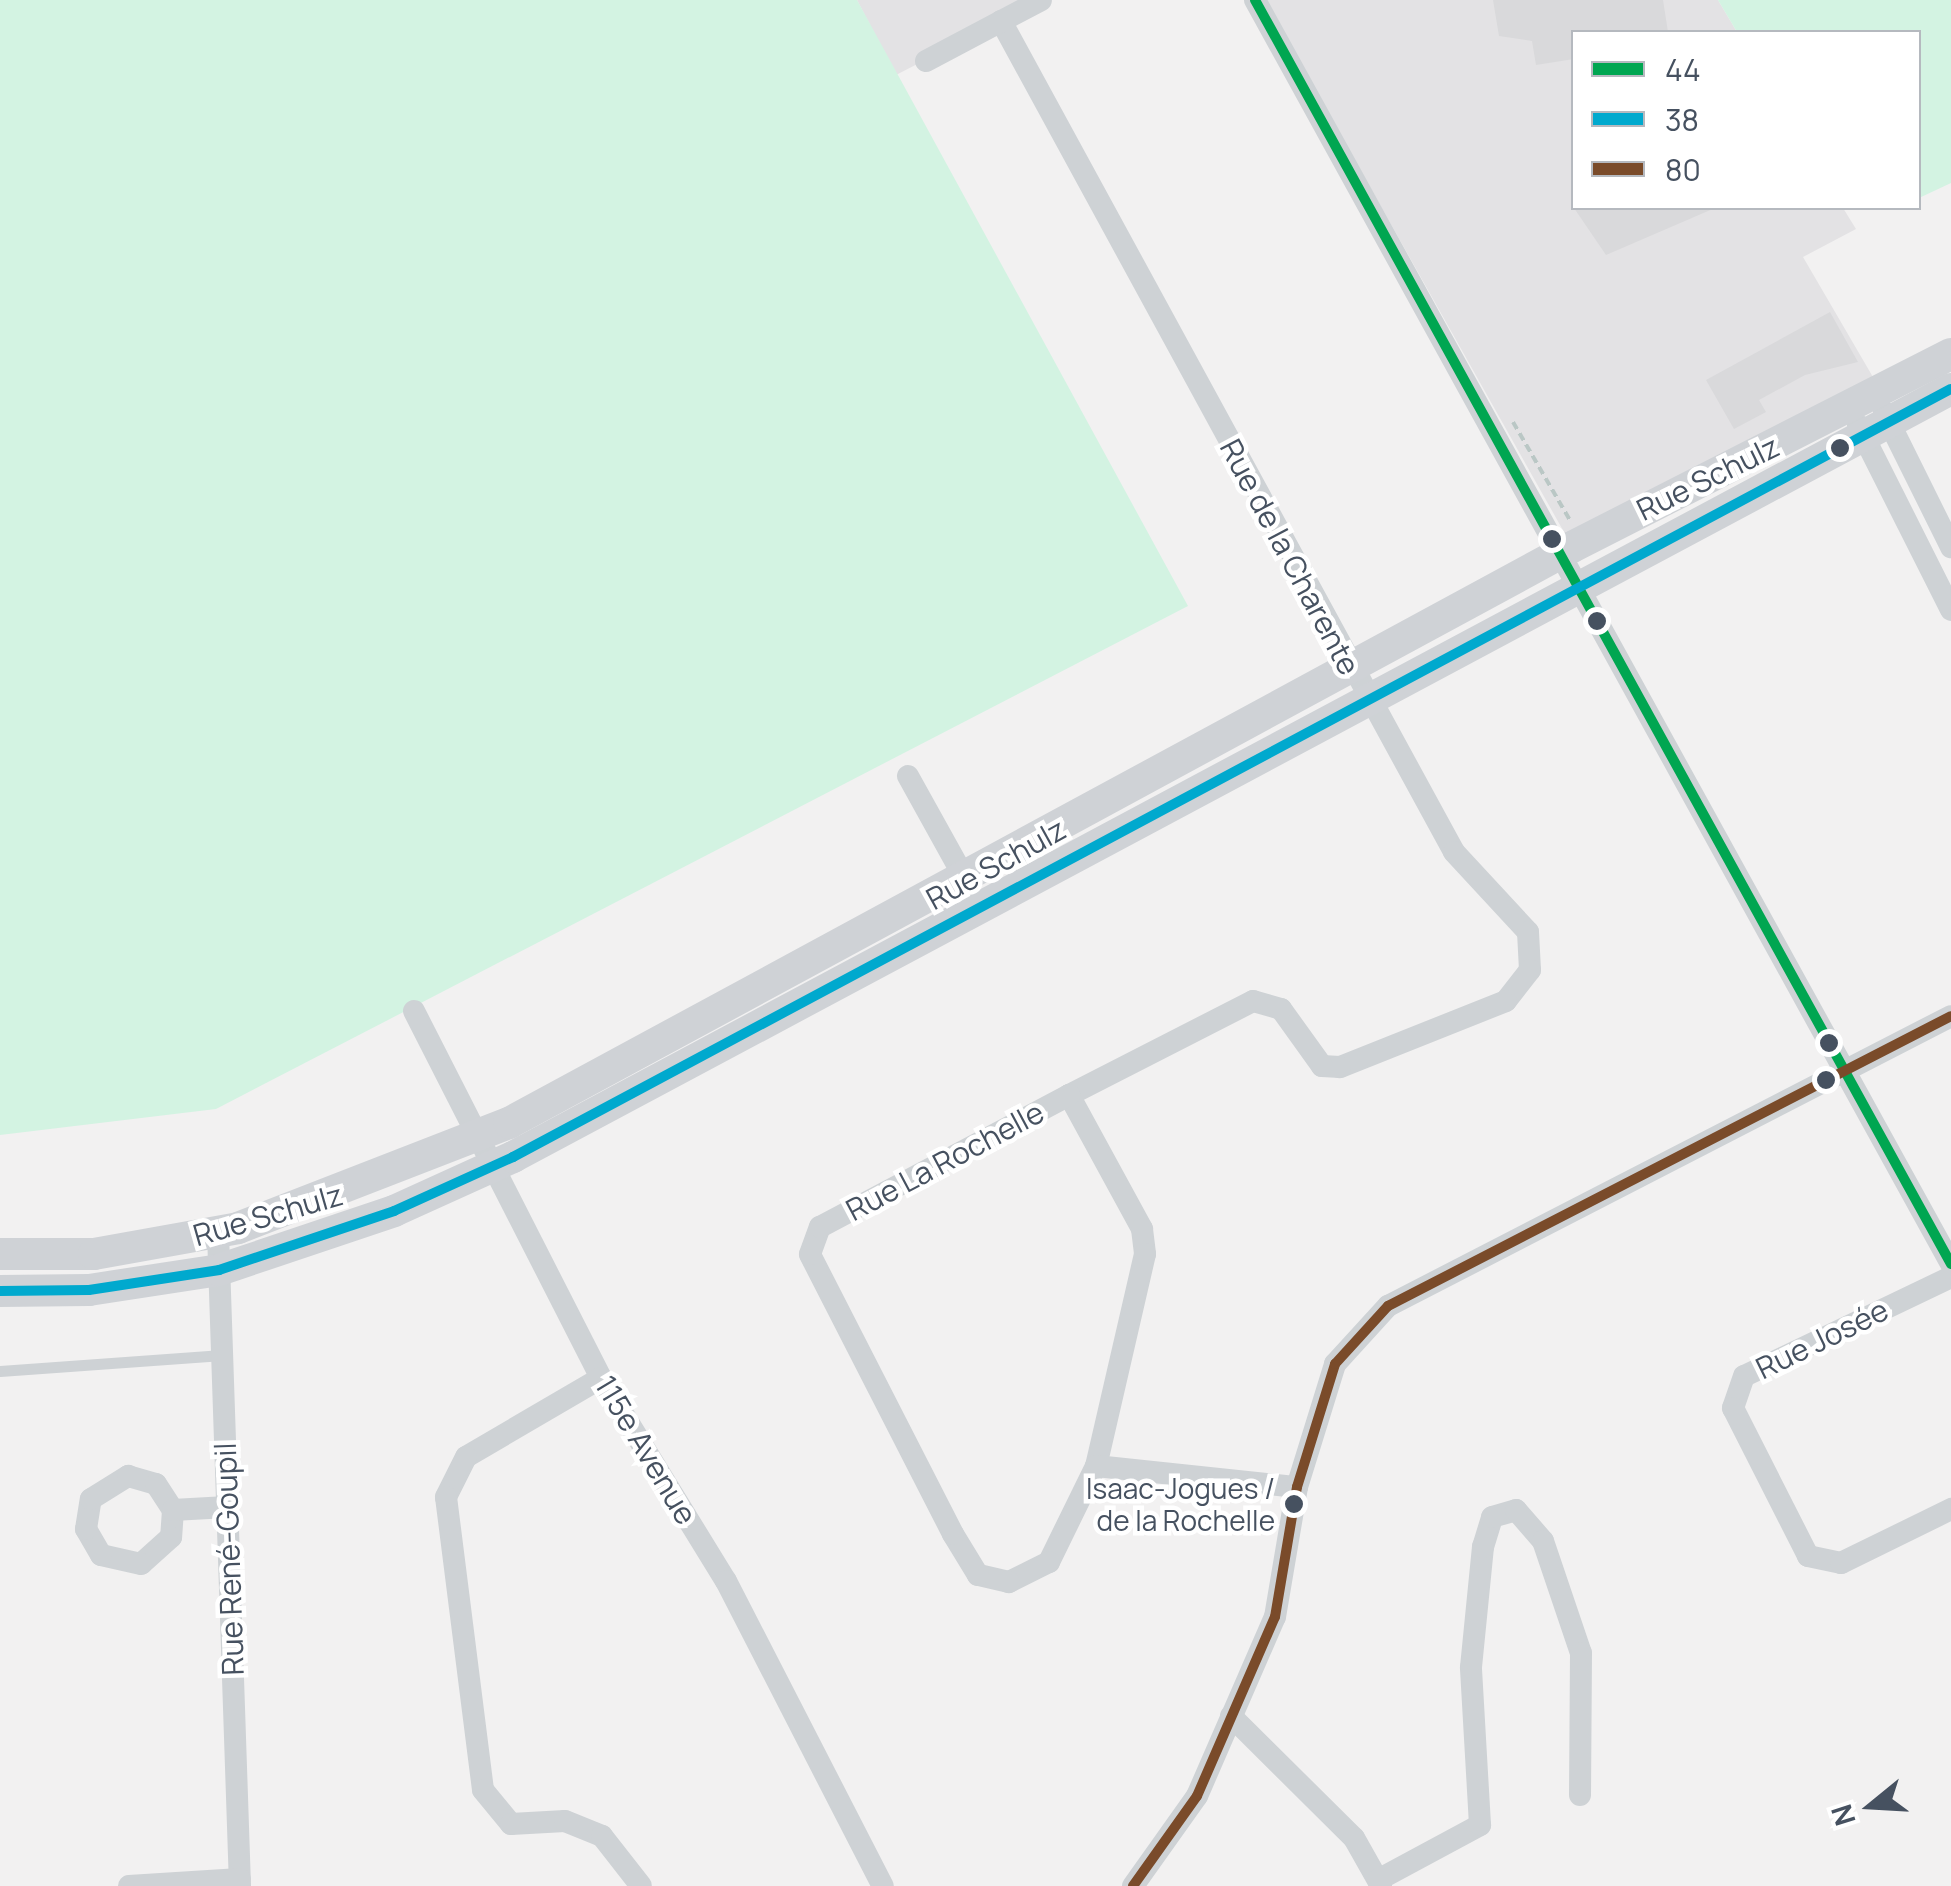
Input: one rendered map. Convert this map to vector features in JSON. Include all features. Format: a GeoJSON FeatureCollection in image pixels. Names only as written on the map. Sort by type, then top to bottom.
{"type":"FeatureCollection","features":[{"type":"Feature","properties":{"kind":"street"},"geometry":{"type":"LineString","coordinates":[[926,61],[1041,0]]}},
{"type":"Feature","properties":{"kind":"street"},"geometry":{"type":"LineString","coordinates":[[1255,0],[1566,538],[1583,584],[1951,1264]]}},
{"type":"Feature","properties":{"kind":"street","name":"Rue de la Charente"},"geometry":{"type":"LineString","coordinates":[[1000,21],[1369,704],[1454,852],[1528,932],[1530,970],[1506,1001],[1340,1067],[1314,1060],[1281,1010],[1253,1000],[1069,1095]]}},
{"type":"Feature","properties":{"kind":"street","name":"Rue Schulz"},"geometry":{"type":"LineString","coordinates":[[0,1291],[88,1290],[219,1270],[487,1151],[974,894],[1369,704],[1718,513],[1869,414],[1951,354]]}},
{"type":"Feature","properties":{"kind":"street","name":"Rue Schulz"},"geometry":{"type":"LineString","coordinates":[[974,894],[1566,538],[1869,414],[1951,389]]}},
{"type":"Feature","properties":{"kind":"street"},"geometry":{"type":"LineString","coordinates":[[1869,414],[1951,548]]}},
{"type":"Feature","properties":{"kind":"street"},"geometry":{"type":"LineString","coordinates":[[1869,414],[1951,610]]}},
{"type":"Feature","properties":{"kind":"street"},"geometry":{"type":"LineString","coordinates":[[1703,480],[1718,513]]}},
{"type":"Feature","properties":{"kind":"street"},"geometry":{"type":"LineString","coordinates":[[908,776],[974,894]]}},
{"type":"Feature","properties":{"kind":"street","name":"115e Avenue"},"geometry":{"type":"LineString","coordinates":[[414,1011],[602,1378],[726,1581],[884,1886]]}},
{"type":"Feature","properties":{"kind":"street"},"geometry":{"type":"LineString","coordinates":[[1132,1886],[1196,1796],[1274,1617],[1297,1487],[1335,1364],[1388,1306],[1951,1016]]}},
{"type":"Feature","properties":{"kind":"street","name":"Rue La Rochelle"},"geometry":{"type":"LineString","coordinates":[[1069,1095],[1142,1229],[1145,1254],[1096,1466],[1049,1562],[1009,1582],[978,1574],[810,1254],[820,1227],[1069,1095]]}},
{"type":"Feature","properties":{"kind":"street","name":"Rue Schulz"},"geometry":{"type":"LineString","coordinates":[[0,1254],[94,1254],[218,1233],[487,1151]]}},
{"type":"Feature","properties":{"kind":"street","name":"Rue René-Goupil"},"geometry":{"type":"LineString","coordinates":[[218,1233],[240,1882]]}},
{"type":"Feature","properties":{"kind":"street","name":"Rue Josée"},"geometry":{"type":"LineString","coordinates":[[1951,1277],[1744,1376],[1733,1408],[1808,1556],[1842,1563],[1951,1509]]}},
{"type":"Feature","properties":{"kind":"street"},"geometry":{"type":"LineString","coordinates":[[602,1378],[466,1457],[446,1497],[483,1790],[511,1824],[564,1821],[602,1836],[641,1886]]}},
{"type":"Feature","properties":{"kind":"street"},"geometry":{"type":"LineString","coordinates":[[1096,1466],[1297,1487]]}},
{"type":"Feature","properties":{"kind":"street"},"geometry":{"type":"LineString","coordinates":[[173,1510],[227,1507]]}},
{"type":"Feature","properties":{"kind":"street"},"geometry":{"type":"LineString","coordinates":[[1232,1716],[1354,1838],[1379,1883],[1480,1825],[1471,1667],[1483,1547],[1492,1517],[1516,1510],[1543,1541],[1581,1652],[1580,1794]]}},
{"type":"Feature","properties":{"kind":"street"},"geometry":{"type":"LineString","coordinates":[[129,1886],[240,1882]]}},
{"type":"Feature","properties":{"kind":"lane"},"geometry":{"type":"LineString","coordinates":[[0,1370],[222,1356]]}},
{"type":"Feature","properties":{"kind":"shaded area"},"geometry":{"type":"Polygon","coordinates":[[[857,0],[1041,0],[896,75],[857,0]]]}},
{"type":"Feature","properties":{"kind":"shaded area"},"geometry":{"type":"Polygon","coordinates":[[[1265,0],[1718,0],[1736,30],[1571,30],[1571,210],[1844,210],[1856,229],[1803,257],[1877,384],[1569,541],[1265,0]]]}},
{"type":"Feature","properties":{"kind":"green space"},"geometry":{"type":"Polygon","coordinates":[[[0,0],[857,0],[1188,606],[216,1109],[0,1135],[0,0]]]}},
{"type":"Feature","properties":{"kind":"green space"},"geometry":{"type":"Polygon","coordinates":[[[1718,0],[1951,0],[1951,183],[1921,197],[1921,30],[1736,30],[1718,0]]]}},
{"type":"Feature","properties":{"kind":"building"},"geometry":{"type":"Polygon","coordinates":[[[1493,0],[1663,0],[1668,30],[1571,30],[1571,59],[1536,65],[1532,41],[1499,36],[1493,0]]]}},
{"type":"Feature","properties":{"kind":"building"},"geometry":{"type":"Polygon","coordinates":[[[1575,210],[1710,210],[1606,255],[1575,210]]]}},
{"type":"Feature","properties":{"kind":"building"},"geometry":{"type":"Polygon","coordinates":[[[1830,312],[1858,362],[1805,375],[1759,400],[1766,412],[1734,429],[1706,380],[1830,312]]]}},
{"type":"Feature","properties":{"kind":"transit line","name":"44"},"geometry":{"type":"LineString","coordinates":[[1255,0],[1951,1264]]}},
{"type":"Feature","properties":{"kind":"transit line","name":"38"},"geometry":{"type":"LineString","coordinates":[[0,1291],[89,1290],[219,1270],[394,1211],[513,1157],[1951,389]]}},
{"type":"Feature","properties":{"kind":"transit line","name":"80"},"geometry":{"type":"LineString","coordinates":[[1133,1886],[1197,1796],[1275,1617],[1297,1487],[1335,1364],[1388,1306],[1951,1016]]}},
{"type":"Feature","properties":{"kind":"place","name":"Isaac-Jogues / de la Rochelle"},"geometry":{"type":"Point","coordinates":[1294,1504]}}]}
